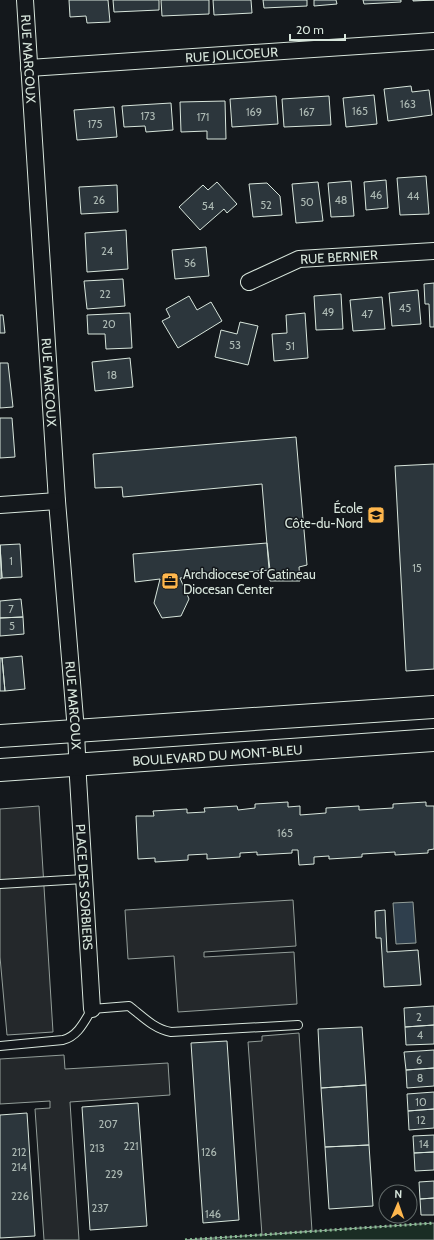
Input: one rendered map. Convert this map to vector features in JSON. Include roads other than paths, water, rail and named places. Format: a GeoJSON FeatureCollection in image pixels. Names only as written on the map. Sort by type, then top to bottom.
{"type":"FeatureCollection","features":[{"type":"Feature","properties":{"kind":"street","name":"RUE MARCOUX"},"geometry":{"type":"LineString","coordinates":[[25,0],[56,501],[76,731],[77,764]]}},
{"type":"Feature","properties":{"kind":"street","name":"RUE JOLICOEUR"},"geometry":{"type":"LineString","coordinates":[[29,68],[434,41]]}},
{"type":"Feature","properties":{"kind":"street","name":"RUE BERNIER"},"geometry":{"type":"LineString","coordinates":[[249,282],[299,259],[434,251]]}},
{"type":"Feature","properties":{"kind":"street"},"geometry":{"type":"LineString","coordinates":[[0,505],[56,501]]}},
{"type":"Feature","properties":{"kind":"street"},"geometry":{"type":"LineString","coordinates":[[0,736],[434,707]]}},
{"type":"Feature","properties":{"kind":"street","name":"BOULEVARD DU MONT-BLEU"},"geometry":{"type":"LineString","coordinates":[[0,770],[434,740]]}},
{"type":"Feature","properties":{"kind":"street","name":"PLACE DES SORBIERS"},"geometry":{"type":"LineString","coordinates":[[77,764],[92,1009]]}},
{"type":"Feature","properties":{"kind":"lane"},"geometry":{"type":"LineString","coordinates":[[0,884],[84,879]]}},
{"type":"Feature","properties":{"kind":"lane"},"geometry":{"type":"LineString","coordinates":[[0,1046],[71,1038],[78,1031],[92,1009],[129,1006],[157,1028],[171,1032],[298,1025]]}},
{"type":"Feature","properties":{"kind":"water"},"geometry":{"type":"Polygon","coordinates":[[[413,902],[416,943],[396,944],[393,903],[413,902]]]}},
{"type":"Feature","properties":{"kind":"place","name":"École Côte-du-Nord"},"geometry":{"type":"Point","coordinates":[376,515]}},
{"type":"Feature","properties":{"kind":"place","name":"Archdiocese of Gatineau Diocesan Center"},"geometry":{"type":"Point","coordinates":[170,581]}}]}
